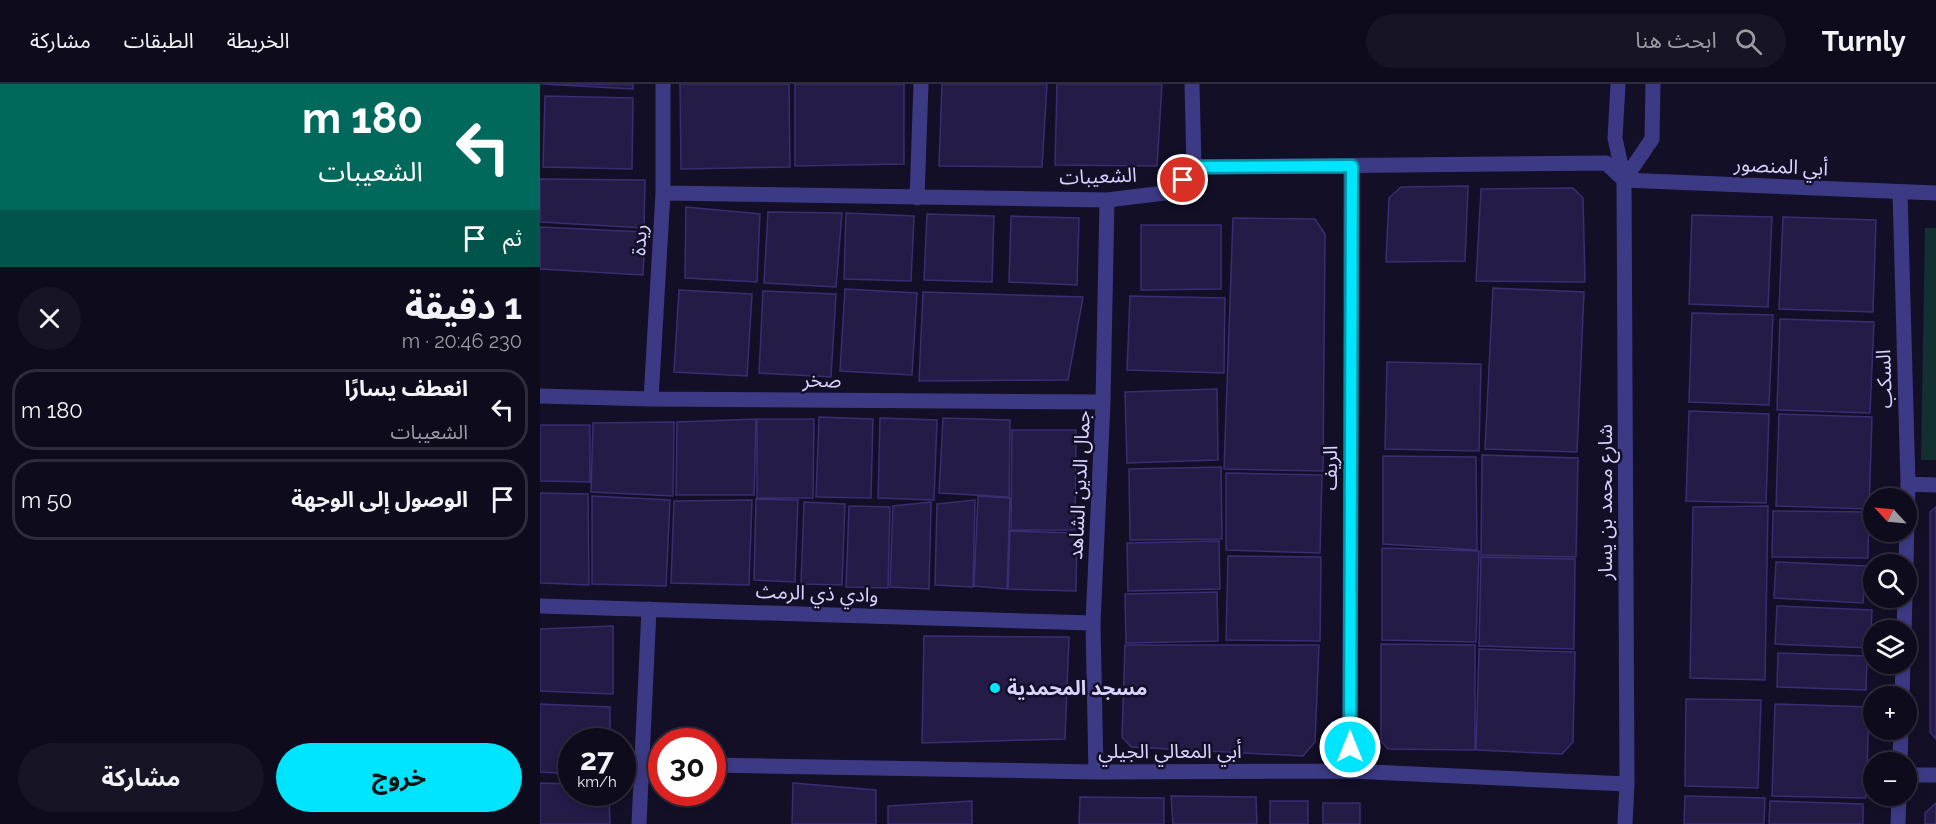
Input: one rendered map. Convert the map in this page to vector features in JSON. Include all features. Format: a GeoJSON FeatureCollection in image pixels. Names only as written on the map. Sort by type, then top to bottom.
{"type":"FeatureCollection","features":[{"type":"Feature","properties":{"kind":"street","name":"ريدة"},"geometry":{"type":"LineString","coordinates":[[651,399],[663,193],[663,84]]}},
{"type":"Feature","properties":{"kind":"street"},"geometry":{"type":"LineString","coordinates":[[917,198],[921,84]]}},
{"type":"Feature","properties":{"kind":"street"},"geometry":{"type":"LineString","coordinates":[[1192,84],[1194,167],[1606,163],[1624,180],[1652,139],[1653,84]]}},
{"type":"Feature","properties":{"kind":"street","name":"شارع محمد بن يسار"},"geometry":{"type":"LineString","coordinates":[[1618,84],[1616,138],[1624,180],[1627,784],[1625,824]]}},
{"type":"Feature","properties":{"kind":"street","name":"الريف"},"geometry":{"type":"LineString","coordinates":[[1350,771],[1352,166]]}},
{"type":"Feature","properties":{"kind":"street","name":"الشعيبات"},"geometry":{"type":"LineString","coordinates":[[663,193],[1107,200],[1173,192],[1194,167]]}},
{"type":"Feature","properties":{"kind":"street","name":"أبي المنصور"},"geometry":{"type":"LineString","coordinates":[[1624,180],[1936,193]]}},
{"type":"Feature","properties":{"kind":"street","name":"السكب"},"geometry":{"type":"LineString","coordinates":[[1900,192],[1908,484],[1906,554]]}},
{"type":"Feature","properties":{"kind":"street","name":"جمال الدين الشاهد"},"geometry":{"type":"LineString","coordinates":[[1096,772],[1093,623],[1103,402],[1107,200]]}},
{"type":"Feature","properties":{"kind":"street","name":"صخر"},"geometry":{"type":"LineString","coordinates":[[540,396],[651,399],[1103,402]]}},
{"type":"Feature","properties":{"kind":"street"},"geometry":{"type":"LineString","coordinates":[[1908,484],[1936,485]]}},
{"type":"Feature","properties":{"kind":"street","name":"وادي ذي الرمث"},"geometry":{"type":"LineString","coordinates":[[540,606],[1093,623]]}},
{"type":"Feature","properties":{"kind":"street"},"geometry":{"type":"LineString","coordinates":[[639,824],[649,609]]}},
{"type":"Feature","properties":{"kind":"street"},"geometry":{"type":"LineString","coordinates":[[641,763],[648,763]]}},
{"type":"Feature","properties":{"kind":"street","name":"أبي المعالي الجيلي"},"geometry":{"type":"LineString","coordinates":[[726,765],[1096,772],[1350,771],[1627,784]]}},
{"type":"Feature","properties":{"kind":"street"},"geometry":{"type":"LineString","coordinates":[[1917,775],[1936,776]]}},
{"type":"Feature","properties":{"kind":"street"},"geometry":{"type":"LineString","coordinates":[[1898,824],[1899,806]]}},
{"type":"Feature","properties":{"kind":"green space"},"geometry":{"type":"Polygon","coordinates":[[[1925,228],[1936,228],[1936,460],[1921,460],[1925,228]]]}},
{"type":"Feature","properties":{"kind":"building"},"geometry":{"type":"Polygon","coordinates":[[[542,84],[633,84],[633,89],[542,84]]]}},
{"type":"Feature","properties":{"kind":"building"},"geometry":{"type":"Polygon","coordinates":[[[680,84],[789,84],[790,167],[681,169],[680,84]]]}},
{"type":"Feature","properties":{"kind":"building"},"geometry":{"type":"Polygon","coordinates":[[[795,84],[904,84],[904,164],[795,166],[795,84]]]}},
{"type":"Feature","properties":{"kind":"building"},"geometry":{"type":"Polygon","coordinates":[[[942,84],[1047,84],[1042,167],[939,166],[942,84]]]}},
{"type":"Feature","properties":{"kind":"building"},"geometry":{"type":"Polygon","coordinates":[[[1057,84],[1162,84],[1157,166],[1055,165],[1057,84]]]}},
{"type":"Feature","properties":{"kind":"building"},"geometry":{"type":"Polygon","coordinates":[[[545,96],[633,98],[632,169],[543,167],[545,96]]]}},
{"type":"Feature","properties":{"kind":"building"},"geometry":{"type":"Polygon","coordinates":[[[540,179],[645,180],[644,228],[540,222],[540,179]]]}},
{"type":"Feature","properties":{"kind":"building"},"geometry":{"type":"Polygon","coordinates":[[[1468,186],[1465,261],[1386,262],[1389,198],[1401,187],[1468,186]]]}},
{"type":"Feature","properties":{"kind":"building"},"geometry":{"type":"Polygon","coordinates":[[[1573,188],[1583,198],[1585,282],[1476,281],[1481,189],[1573,188]]]}},
{"type":"Feature","properties":{"kind":"building"},"geometry":{"type":"Polygon","coordinates":[[[686,207],[760,214],[757,282],[685,278],[686,207]]]}},
{"type":"Feature","properties":{"kind":"building"},"geometry":{"type":"Polygon","coordinates":[[[768,212],[842,213],[836,287],[764,283],[768,212]]]}},
{"type":"Feature","properties":{"kind":"building"},"geometry":{"type":"Polygon","coordinates":[[[846,213],[914,216],[911,281],[844,279],[846,213]]]}},
{"type":"Feature","properties":{"kind":"building"},"geometry":{"type":"Polygon","coordinates":[[[927,214],[994,216],[992,282],[924,280],[927,214]]]}},
{"type":"Feature","properties":{"kind":"building"},"geometry":{"type":"Polygon","coordinates":[[[1692,215],[1772,217],[1768,307],[1689,304],[1692,215]]]}},
{"type":"Feature","properties":{"kind":"building"},"geometry":{"type":"Polygon","coordinates":[[[1011,216],[1079,218],[1077,285],[1009,282],[1011,216]]]}},
{"type":"Feature","properties":{"kind":"building"},"geometry":{"type":"Polygon","coordinates":[[[1783,217],[1876,220],[1873,312],[1779,309],[1783,217]]]}},
{"type":"Feature","properties":{"kind":"building"},"geometry":{"type":"Polygon","coordinates":[[[1233,218],[1315,219],[1325,234],[1323,471],[1224,469],[1233,218]]]}},
{"type":"Feature","properties":{"kind":"building"},"geometry":{"type":"Polygon","coordinates":[[[1141,225],[1221,225],[1221,289],[1141,290],[1141,225]]]}},
{"type":"Feature","properties":{"kind":"building"},"geometry":{"type":"Polygon","coordinates":[[[540,227],[645,232],[643,275],[540,269],[540,227]]]}},
{"type":"Feature","properties":{"kind":"building"},"geometry":{"type":"Polygon","coordinates":[[[1493,288],[1584,292],[1577,452],[1485,449],[1493,288]]]}},
{"type":"Feature","properties":{"kind":"building"},"geometry":{"type":"Polygon","coordinates":[[[845,289],[917,293],[912,375],[840,371],[845,289]]]}},
{"type":"Feature","properties":{"kind":"building"},"geometry":{"type":"Polygon","coordinates":[[[679,290],[752,294],[747,376],[674,372],[679,290]]]}},
{"type":"Feature","properties":{"kind":"building"},"geometry":{"type":"Polygon","coordinates":[[[763,291],[836,294],[831,377],[759,373],[763,291]]]}},
{"type":"Feature","properties":{"kind":"building"},"geometry":{"type":"Polygon","coordinates":[[[923,292],[1083,297],[1068,380],[919,381],[923,292]]]}},
{"type":"Feature","properties":{"kind":"building"},"geometry":{"type":"Polygon","coordinates":[[[1130,296],[1225,298],[1224,373],[1127,370],[1130,296]]]}},
{"type":"Feature","properties":{"kind":"building"},"geometry":{"type":"Polygon","coordinates":[[[1692,313],[1773,315],[1769,405],[1689,402],[1692,313]]]}},
{"type":"Feature","properties":{"kind":"building"},"geometry":{"type":"Polygon","coordinates":[[[1780,319],[1874,322],[1870,413],[1777,410],[1780,319]]]}},
{"type":"Feature","properties":{"kind":"building"},"geometry":{"type":"Polygon","coordinates":[[[1387,362],[1481,364],[1479,451],[1385,449],[1387,362]]]}},
{"type":"Feature","properties":{"kind":"building"},"geometry":{"type":"Polygon","coordinates":[[[1217,389],[1218,460],[1127,463],[1125,392],[1217,389]]]}},
{"type":"Feature","properties":{"kind":"building"},"geometry":{"type":"Polygon","coordinates":[[[1689,411],[1769,414],[1766,503],[1686,501],[1689,411]]]}},
{"type":"Feature","properties":{"kind":"building"},"geometry":{"type":"Polygon","coordinates":[[[1779,414],[1872,417],[1870,488],[1863,488],[1863,509],[1776,506],[1779,414]]]}},
{"type":"Feature","properties":{"kind":"building"},"geometry":{"type":"Polygon","coordinates":[[[819,417],[873,419],[871,498],[816,497],[819,417]]]}},
{"type":"Feature","properties":{"kind":"building"},"geometry":{"type":"Polygon","coordinates":[[[880,418],[937,420],[934,500],[878,498],[880,418]]]}},
{"type":"Feature","properties":{"kind":"building"},"geometry":{"type":"Polygon","coordinates":[[[943,418],[1010,420],[1009,497],[939,493],[943,418]]]}},
{"type":"Feature","properties":{"kind":"building"},"geometry":{"type":"Polygon","coordinates":[[[756,419],[754,495],[676,495],[677,422],[756,419]]]}},
{"type":"Feature","properties":{"kind":"building"},"geometry":{"type":"Polygon","coordinates":[[[757,419],[814,419],[813,498],[757,498],[757,419]]]}},
{"type":"Feature","properties":{"kind":"building"},"geometry":{"type":"Polygon","coordinates":[[[674,422],[673,496],[591,492],[593,423],[674,422]]]}},
{"type":"Feature","properties":{"kind":"building"},"geometry":{"type":"Polygon","coordinates":[[[540,425],[590,425],[590,482],[540,481],[540,425]]]}},
{"type":"Feature","properties":{"kind":"building"},"geometry":{"type":"Polygon","coordinates":[[[1012,430],[1076,430],[1075,530],[1011,530],[1012,430]]]}},
{"type":"Feature","properties":{"kind":"building"},"geometry":{"type":"Polygon","coordinates":[[[1482,455],[1578,458],[1576,557],[1481,555],[1482,455]]]}},
{"type":"Feature","properties":{"kind":"building"},"geometry":{"type":"Polygon","coordinates":[[[1383,456],[1476,457],[1477,550],[1383,544],[1383,456]]]}},
{"type":"Feature","properties":{"kind":"building"},"geometry":{"type":"Polygon","coordinates":[[[1221,467],[1222,539],[1130,540],[1129,469],[1221,467]]]}},
{"type":"Feature","properties":{"kind":"building"},"geometry":{"type":"Polygon","coordinates":[[[1226,473],[1322,475],[1320,553],[1226,550],[1226,473]]]}},
{"type":"Feature","properties":{"kind":"building"},"geometry":{"type":"Polygon","coordinates":[[[540,493],[588,494],[589,585],[540,583],[540,493]]]}},
{"type":"Feature","properties":{"kind":"building"},"geometry":{"type":"Polygon","coordinates":[[[592,496],[670,500],[666,586],[592,584],[592,496]]]}},
{"type":"Feature","properties":{"kind":"building"},"geometry":{"type":"Polygon","coordinates":[[[978,496],[1010,498],[1007,589],[974,586],[978,496]]]}},
{"type":"Feature","properties":{"kind":"building"},"geometry":{"type":"Polygon","coordinates":[[[756,499],[798,500],[795,582],[754,580],[756,499]]]}},
{"type":"Feature","properties":{"kind":"building"},"geometry":{"type":"Polygon","coordinates":[[[752,500],[749,585],[671,583],[674,501],[752,500]]]}},
{"type":"Feature","properties":{"kind":"building"},"geometry":{"type":"Polygon","coordinates":[[[975,500],[973,587],[935,585],[937,504],[975,500]]]}},
{"type":"Feature","properties":{"kind":"building"},"geometry":{"type":"Polygon","coordinates":[[[804,502],[845,504],[842,585],[801,584],[804,502]]]}},
{"type":"Feature","properties":{"kind":"building"},"geometry":{"type":"Polygon","coordinates":[[[931,502],[929,589],[890,587],[893,506],[931,502]]]}},
{"type":"Feature","properties":{"kind":"building"},"geometry":{"type":"Polygon","coordinates":[[[849,506],[890,507],[888,588],[846,587],[849,506]]]}},
{"type":"Feature","properties":{"kind":"building"},"geometry":{"type":"Polygon","coordinates":[[[1768,506],[1765,680],[1690,678],[1693,507],[1768,506]]]}},
{"type":"Feature","properties":{"kind":"building"},"geometry":{"type":"Polygon","coordinates":[[[1936,507],[1936,739],[1930,732],[1930,512],[1936,507]]]}},
{"type":"Feature","properties":{"kind":"building"},"geometry":{"type":"Polygon","coordinates":[[[1773,511],[1863,512],[1863,542],[1868,542],[1868,554],[1863,554],[1863,558],[1772,557],[1773,511]]]}},
{"type":"Feature","properties":{"kind":"building"},"geometry":{"type":"Polygon","coordinates":[[[1010,531],[1077,533],[1076,591],[1008,589],[1010,531]]]}},
{"type":"Feature","properties":{"kind":"building"},"geometry":{"type":"Polygon","coordinates":[[[1219,541],[1220,589],[1128,591],[1127,543],[1219,541]]]}},
{"type":"Feature","properties":{"kind":"building"},"geometry":{"type":"Polygon","coordinates":[[[1382,548],[1479,551],[1476,642],[1382,640],[1382,548]]]}},
{"type":"Feature","properties":{"kind":"building"},"geometry":{"type":"Polygon","coordinates":[[[1228,556],[1321,557],[1320,641],[1226,640],[1228,556]]]}},
{"type":"Feature","properties":{"kind":"building"},"geometry":{"type":"Polygon","coordinates":[[[1481,557],[1575,559],[1574,649],[1479,646],[1481,557]]]}},
{"type":"Feature","properties":{"kind":"building"},"geometry":{"type":"Polygon","coordinates":[[[1776,562],[1863,566],[1863,603],[1774,598],[1776,562]]]}},
{"type":"Feature","properties":{"kind":"building"},"geometry":{"type":"Polygon","coordinates":[[[1217,592],[1218,641],[1126,643],[1125,594],[1217,592]]]}},
{"type":"Feature","properties":{"kind":"building"},"geometry":{"type":"Polygon","coordinates":[[[1777,606],[1872,610],[1871,620],[1863,620],[1863,648],[1775,644],[1777,606]]]}},
{"type":"Feature","properties":{"kind":"building"},"geometry":{"type":"Polygon","coordinates":[[[613,626],[613,694],[540,691],[540,629],[613,626]]]}},
{"type":"Feature","properties":{"kind":"building","name":"مسجد المحمدية"},"geometry":{"type":"Polygon","coordinates":[[[924,636],[1069,637],[1065,739],[922,743],[924,636]]]}},
{"type":"Feature","properties":{"kind":"building"},"geometry":{"type":"Polygon","coordinates":[[[1381,644],[1475,645],[1475,750],[1388,749],[1381,741],[1381,644]]]}},
{"type":"Feature","properties":{"kind":"building"},"geometry":{"type":"Polygon","coordinates":[[[1125,645],[1319,645],[1315,742],[1303,756],[1131,747],[1122,737],[1125,645]]]}},
{"type":"Feature","properties":{"kind":"building"},"geometry":{"type":"Polygon","coordinates":[[[1479,649],[1575,652],[1573,742],[1562,754],[1476,750],[1479,649]]]}},
{"type":"Feature","properties":{"kind":"building"},"geometry":{"type":"Polygon","coordinates":[[[1778,653],[1863,656],[1863,674],[1866,674],[1866,686],[1863,686],[1863,690],[1777,687],[1778,653]]]}},
{"type":"Feature","properties":{"kind":"building"},"geometry":{"type":"Polygon","coordinates":[[[1686,699],[1761,700],[1758,788],[1685,786],[1686,699]]]}},
{"type":"Feature","properties":{"kind":"building"},"geometry":{"type":"Polygon","coordinates":[[[540,704],[610,707],[610,728],[558,728],[558,773],[540,772],[540,704]]]}},
{"type":"Feature","properties":{"kind":"building"},"geometry":{"type":"Polygon","coordinates":[[[1775,704],[1863,707],[1863,740],[1868,740],[1868,752],[1863,752],[1863,798],[1772,796],[1775,704]]]}},
{"type":"Feature","properties":{"kind":"building"},"geometry":{"type":"Polygon","coordinates":[[[540,783],[558,784],[558,806],[609,806],[610,824],[540,824],[540,783]]]}},
{"type":"Feature","properties":{"kind":"building"},"geometry":{"type":"Polygon","coordinates":[[[793,783],[876,790],[876,824],[792,824],[793,783]]]}},
{"type":"Feature","properties":{"kind":"building"},"geometry":{"type":"Polygon","coordinates":[[[1171,796],[1256,797],[1257,824],[1173,824],[1171,796]]]}},
{"type":"Feature","properties":{"kind":"building"},"geometry":{"type":"Polygon","coordinates":[[[1685,796],[1765,798],[1764,824],[1684,824],[1685,796]]]}},
{"type":"Feature","properties":{"kind":"building"},"geometry":{"type":"Polygon","coordinates":[[[1080,797],[1164,798],[1164,824],[1079,824],[1080,797]]]}},
{"type":"Feature","properties":{"kind":"building"},"geometry":{"type":"Polygon","coordinates":[[[972,801],[972,824],[888,824],[888,806],[972,801]]]}},
{"type":"Feature","properties":{"kind":"building"},"geometry":{"type":"Polygon","coordinates":[[[1270,801],[1308,801],[1308,824],[1270,824],[1270,801]]]}},
{"type":"Feature","properties":{"kind":"building"},"geometry":{"type":"Polygon","coordinates":[[[1770,801],[1863,804],[1863,824],[1769,824],[1770,801]]]}},
{"type":"Feature","properties":{"kind":"building"},"geometry":{"type":"Polygon","coordinates":[[[1323,803],[1360,803],[1360,824],[1323,824],[1323,803]]]}},
{"type":"Feature","properties":{"kind":"building"},"geometry":{"type":"Polygon","coordinates":[[[1936,803],[1936,824],[1925,824],[1925,813],[1936,803]]]}},
{"type":"Feature","properties":{"kind":"place","name":"مسجد المحمدية"},"geometry":{"type":"Point","coordinates":[995,688]}},
{"type":"Feature","properties":{"kind":"route"},"geometry":{"type":"LineString","coordinates":[[1183,180],[1194,167],[1352,166],[1350,747]]}}]}
